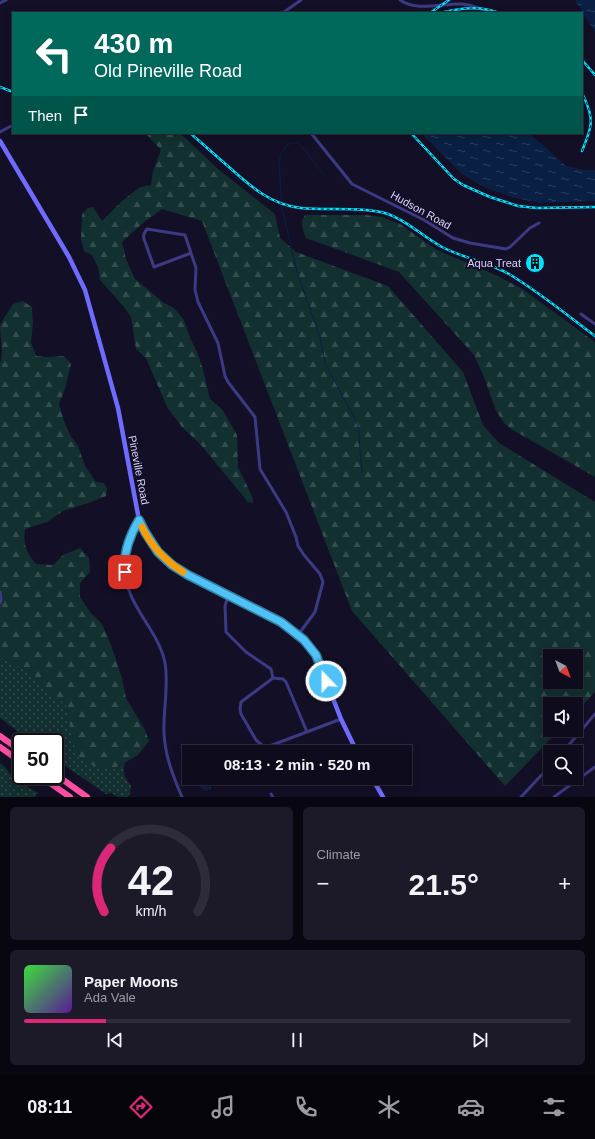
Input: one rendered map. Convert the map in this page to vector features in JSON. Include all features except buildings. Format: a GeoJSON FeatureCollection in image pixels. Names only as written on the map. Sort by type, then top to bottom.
{"type":"FeatureCollection","features":[{"type":"Feature","properties":{"kind":"highway"},"geometry":{"type":"LineString","coordinates":[[0,736],[12,745]]}},
{"type":"Feature","properties":{"kind":"highway"},"geometry":{"type":"LineString","coordinates":[[0,747],[12,756]]}},
{"type":"Feature","properties":{"kind":"highway"},"geometry":{"type":"LineString","coordinates":[[66,782],[87,797]]}},
{"type":"Feature","properties":{"kind":"highway"},"geometry":{"type":"LineString","coordinates":[[66,782],[93,797]]}},
{"type":"Feature","properties":{"kind":"highway"},"geometry":{"type":"LineString","coordinates":[[51,785],[63,797]]}},
{"type":"Feature","properties":{"kind":"highway"},"geometry":{"type":"LineString","coordinates":[[53,785],[70,797]]}},
{"type":"Feature","properties":{"kind":"main road","name":"Pineville Road"},"geometry":{"type":"LineString","coordinates":[[0,141],[69,257],[85,290],[118,408],[139,520],[145,532],[158,552],[172,565],[228,596],[281,622],[298,635],[311,648],[316,655],[341,719],[354,745]]}},
{"type":"Feature","properties":{"kind":"main road"},"geometry":{"type":"LineString","coordinates":[[376,785],[383,797]]}},
{"type":"Feature","properties":{"kind":"street"},"geometry":{"type":"LineString","coordinates":[[0,3],[6,0]]}},
{"type":"Feature","properties":{"kind":"street"},"geometry":{"type":"LineString","coordinates":[[284,12],[301,0]]}},
{"type":"Feature","properties":{"kind":"street"},"geometry":{"type":"LineString","coordinates":[[400,0],[405,3],[424,6],[470,5],[487,12]]}},
{"type":"Feature","properties":{"kind":"street"},"geometry":{"type":"LineString","coordinates":[[0,132],[12,126]]}},
{"type":"Feature","properties":{"kind":"street","name":"Hudson Road"},"geometry":{"type":"LineString","coordinates":[[312,134],[352,184],[424,220],[453,238],[470,243],[506,249],[510,248],[530,228],[539,223]]}},
{"type":"Feature","properties":{"kind":"street"},"geometry":{"type":"LineString","coordinates":[[191,253],[154,267],[144,239],[145,232],[147,229],[185,235],[191,253],[196,268],[195,290],[198,302],[218,343],[225,376],[228,382],[256,417],[260,469],[286,512],[298,546],[320,574],[323,582],[315,612],[298,635]]}},
{"type":"Feature","properties":{"kind":"street"},"geometry":{"type":"LineString","coordinates":[[581,314],[595,324]]}},
{"type":"Feature","properties":{"kind":"street"},"geometry":{"type":"LineString","coordinates":[[139,520],[132,532],[124,563],[126,581],[131,597],[156,638],[165,661],[167,675],[164,706],[165,749],[169,765],[182,797]]}},
{"type":"Feature","properties":{"kind":"street"},"geometry":{"type":"LineString","coordinates":[[0,592],[0,603]]}},
{"type":"Feature","properties":{"kind":"street"},"geometry":{"type":"LineString","coordinates":[[228,596],[225,606],[226,632],[246,652],[271,669],[273,678]]}},
{"type":"Feature","properties":{"kind":"street"},"geometry":{"type":"LineString","coordinates":[[307,732],[286,682],[283,679],[273,678],[241,702],[241,714],[256,740],[264,747],[267,747],[307,732],[341,719]]}},
{"type":"Feature","properties":{"kind":"street"},"geometry":{"type":"LineString","coordinates":[[569,745],[595,714]]}},
{"type":"Feature","properties":{"kind":"street"},"geometry":{"type":"LineString","coordinates":[[554,797],[595,767]]}},
{"type":"Feature","properties":{"kind":"street"},"geometry":{"type":"LineString","coordinates":[[521,797],[543,773]]}},
{"type":"Feature","properties":{"kind":"green space"},"geometry":{"type":"Polygon","coordinates":[[[146,134],[181,134],[218,169],[275,214],[280,238],[296,252],[388,286],[463,372],[483,425],[499,443],[595,502],[595,692],[583,705],[583,697],[543,697],[543,737],[552,737],[505,786],[352,611],[202,221],[162,209],[143,223],[122,242],[126,259],[135,279],[164,303],[174,308],[184,320],[203,369],[210,399],[222,409],[237,435],[238,467],[252,496],[253,503],[248,502],[201,445],[182,427],[167,407],[146,358],[136,349],[131,317],[100,280],[98,267],[92,255],[84,251],[81,239],[82,214],[88,208],[93,207],[102,221],[122,201],[140,187],[151,185],[153,171],[161,150],[146,134]]]}},
{"type":"Feature","properties":{"kind":"green space"},"geometry":{"type":"Polygon","coordinates":[[[305,215],[366,215],[382,217],[400,224],[437,250],[491,273],[521,288],[595,342],[595,477],[511,429],[504,423],[496,411],[484,377],[474,355],[399,272],[306,238],[302,224],[305,215]]]}},
{"type":"Feature","properties":{"kind":"green space"},"geometry":{"type":"Polygon","coordinates":[[[23,301],[32,307],[33,323],[31,342],[36,356],[64,356],[71,364],[65,389],[59,404],[64,421],[70,435],[78,446],[85,466],[96,482],[104,483],[107,489],[106,496],[63,511],[47,522],[25,529],[24,540],[30,556],[36,564],[53,565],[63,555],[80,548],[89,558],[90,572],[80,583],[80,597],[90,612],[102,624],[122,678],[126,698],[145,730],[149,741],[138,755],[112,770],[99,768],[86,762],[73,752],[73,739],[66,705],[50,692],[31,672],[0,657],[0,363],[2,350],[0,326],[13,304],[23,301]]]}},
{"type":"Feature","properties":{"kind":"green space"},"geometry":{"type":"Polygon","coordinates":[[[0,657],[31,672],[50,692],[67,705],[73,739],[73,752],[112,770],[125,763],[125,775],[131,786],[130,794],[128,797],[118,797],[111,793],[106,794],[64,765],[64,733],[20,733],[0,718],[0,657]]]}},
{"type":"Feature","properties":{"kind":"green space"},"geometry":{"type":"Polygon","coordinates":[[[0,763],[12,776],[12,785],[24,785],[38,793],[35,797],[0,797],[0,763]]]}},
{"type":"Feature","properties":{"kind":"water"},"geometry":{"type":"Polygon","coordinates":[[[575,0],[595,0],[595,32],[583,12],[575,0]]]}},
{"type":"Feature","properties":{"kind":"water"},"geometry":{"type":"Polygon","coordinates":[[[422,134],[530,134],[566,166],[585,170],[595,170],[595,201],[540,203],[511,197],[482,186],[462,174],[422,134]]]}},
{"type":"Feature","properties":{"kind":"water"},"geometry":{"type":"Polygon","coordinates":[[[197,785],[210,785],[211,789],[206,791],[197,785]]]}},
{"type":"Feature","properties":{"kind":"waterway"},"geometry":{"type":"LineString","coordinates":[[325,176],[299,143],[287,145],[281,153],[279,163],[282,208],[297,272],[320,337],[325,363],[358,425],[362,473]]}},
{"type":"Feature","properties":{"kind":"railway"},"geometry":{"type":"LineString","coordinates":[[431,12],[449,0]]}},
{"type":"Feature","properties":{"kind":"railway"},"geometry":{"type":"LineString","coordinates":[[445,12],[470,8],[492,10],[497,12]]}},
{"type":"Feature","properties":{"kind":"railway"},"geometry":{"type":"LineString","coordinates":[[583,61],[595,75]]}},
{"type":"Feature","properties":{"kind":"railway"},"geometry":{"type":"LineString","coordinates":[[0,87],[12,92]]}},
{"type":"Feature","properties":{"kind":"railway"},"geometry":{"type":"LineString","coordinates":[[582,151],[591,123],[591,117],[583,95]]}},
{"type":"Feature","properties":{"kind":"railway"},"geometry":{"type":"LineString","coordinates":[[191,134],[253,188],[271,199],[280,203],[301,208],[357,209],[388,214],[409,225],[442,247],[493,266],[509,274],[542,296],[595,336]]}},
{"type":"Feature","properties":{"kind":"railway"},"geometry":{"type":"LineString","coordinates":[[412,134],[454,179],[463,185],[490,197],[518,206],[537,208],[595,207]]}},
{"type":"Feature","properties":{"kind":"slow traffic"},"geometry":{"type":"LineString","coordinates":[[142,527],[158,552],[172,565],[183,572]]}},
{"type":"Feature","properties":{"kind":"place","name":"Aqua Treat"},"geometry":{"type":"Point","coordinates":[535,263]}},
{"type":"Feature","properties":{"kind":"route"},"geometry":{"type":"LineString","coordinates":[[125,572],[124,563],[132,532],[139,520],[158,552],[172,565],[188,575],[281,622],[304,640],[316,655],[326,681]]}}]}
